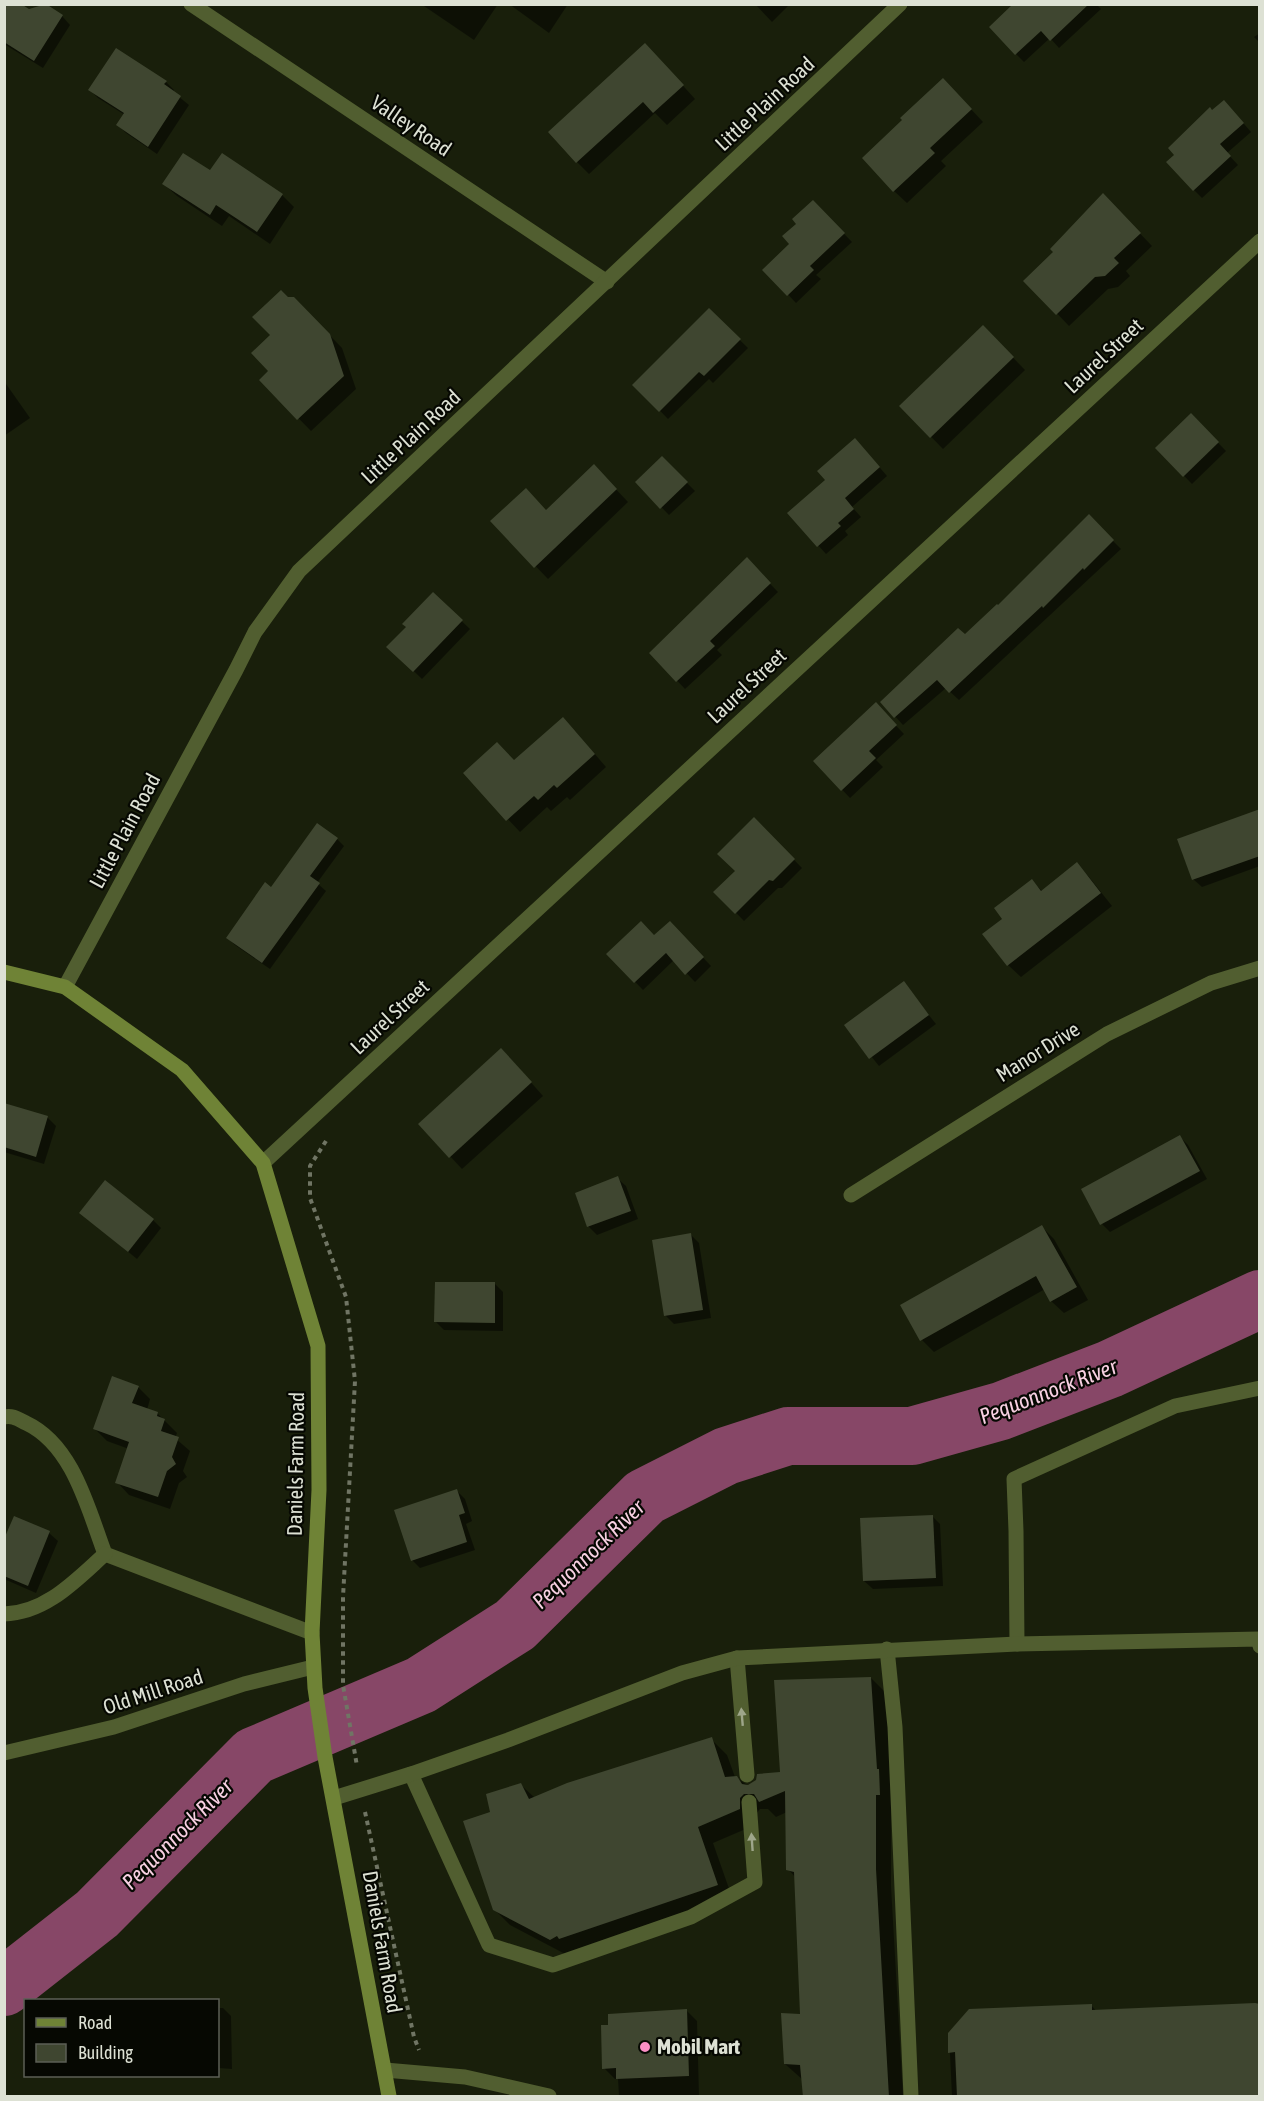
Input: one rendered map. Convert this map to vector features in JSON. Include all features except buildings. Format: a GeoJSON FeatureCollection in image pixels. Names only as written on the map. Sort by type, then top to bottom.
{"type":"FeatureCollection","features":[{"type":"Feature","properties":{"kind":"main road","name":"Daniels Farm Road"},"geometry":{"type":"LineString","coordinates":[[4,972],[65,987],[182,1070],[263,1163],[318,1346],[319,1490],[312,1634],[313,1667],[325,1757],[389,2097]]}},
{"type":"Feature","properties":{"kind":"street","name":"Valley Road"},"geometry":{"type":"LineString","coordinates":[[191,4],[607,282]]}},
{"type":"Feature","properties":{"kind":"street","name":"Little Plain Road"},"geometry":{"type":"LineString","coordinates":[[65,987],[255,632],[299,571],[900,4]]}},
{"type":"Feature","properties":{"kind":"street","name":"Laurel Street"},"geometry":{"type":"LineString","coordinates":[[263,1163],[1260,241]]}},
{"type":"Feature","properties":{"kind":"street","name":"Manor Drive"},"geometry":{"type":"LineString","coordinates":[[851,1195],[1107,1034],[1211,983],[1260,968]]}},
{"type":"Feature","properties":{"kind":"street"},"geometry":{"type":"LineString","coordinates":[[1017,1644],[1014,1479],[1175,1406],[1260,1388]]}},
{"type":"Feature","properties":{"kind":"street"},"geometry":{"type":"LineString","coordinates":[[4,1417],[11,1416],[37,1428],[62,1454],[80,1487],[105,1554],[312,1634]]}},
{"type":"Feature","properties":{"kind":"street"},"geometry":{"type":"LineString","coordinates":[[4,1614],[20,1614],[56,1597],[105,1554]]}},
{"type":"Feature","properties":{"kind":"street"},"geometry":{"type":"LineString","coordinates":[[334,1798],[508,1740],[682,1673],[737,1658],[1017,1644],[1258,1639],[1260,1646]]}},
{"type":"Feature","properties":{"kind":"street"},"geometry":{"type":"LineString","coordinates":[[887,1649],[895,1726],[911,2097]]}},
{"type":"Feature","properties":{"kind":"street"},"geometry":{"type":"LineString","coordinates":[[737,1658],[747,1775]]}},
{"type":"Feature","properties":{"kind":"street","name":"Old Mill Road"},"geometry":{"type":"LineString","coordinates":[[4,1753],[114,1727],[244,1684],[313,1667]]}},
{"type":"Feature","properties":{"kind":"street"},"geometry":{"type":"LineString","coordinates":[[411,1774],[489,1945],[553,1965],[691,1917],[755,1882],[749,1802]]}},
{"type":"Feature","properties":{"kind":"street"},"geometry":{"type":"LineString","coordinates":[[385,2070],[465,2077],[549,2097]]}},
{"type":"Feature","properties":{"kind":"path"},"geometry":{"type":"LineString","coordinates":[[343,1685],[360,1790],[414,2037],[427,2074]]}},
{"type":"Feature","properties":{"kind":"waterway","name":"Pequonnock River"},"geometry":{"type":"LineString","coordinates":[[4,1987],[97,1914],[254,1756],[421,1685],[515,1625],[645,1497],[726,1456],[788,1436],[912,1436],[1001,1411],[1110,1369],[1260,1299]]}},
{"type":"Feature","properties":{"kind":"place","name":"Mobil Mart"},"geometry":{"type":"Point","coordinates":[645,2047]}}]}
